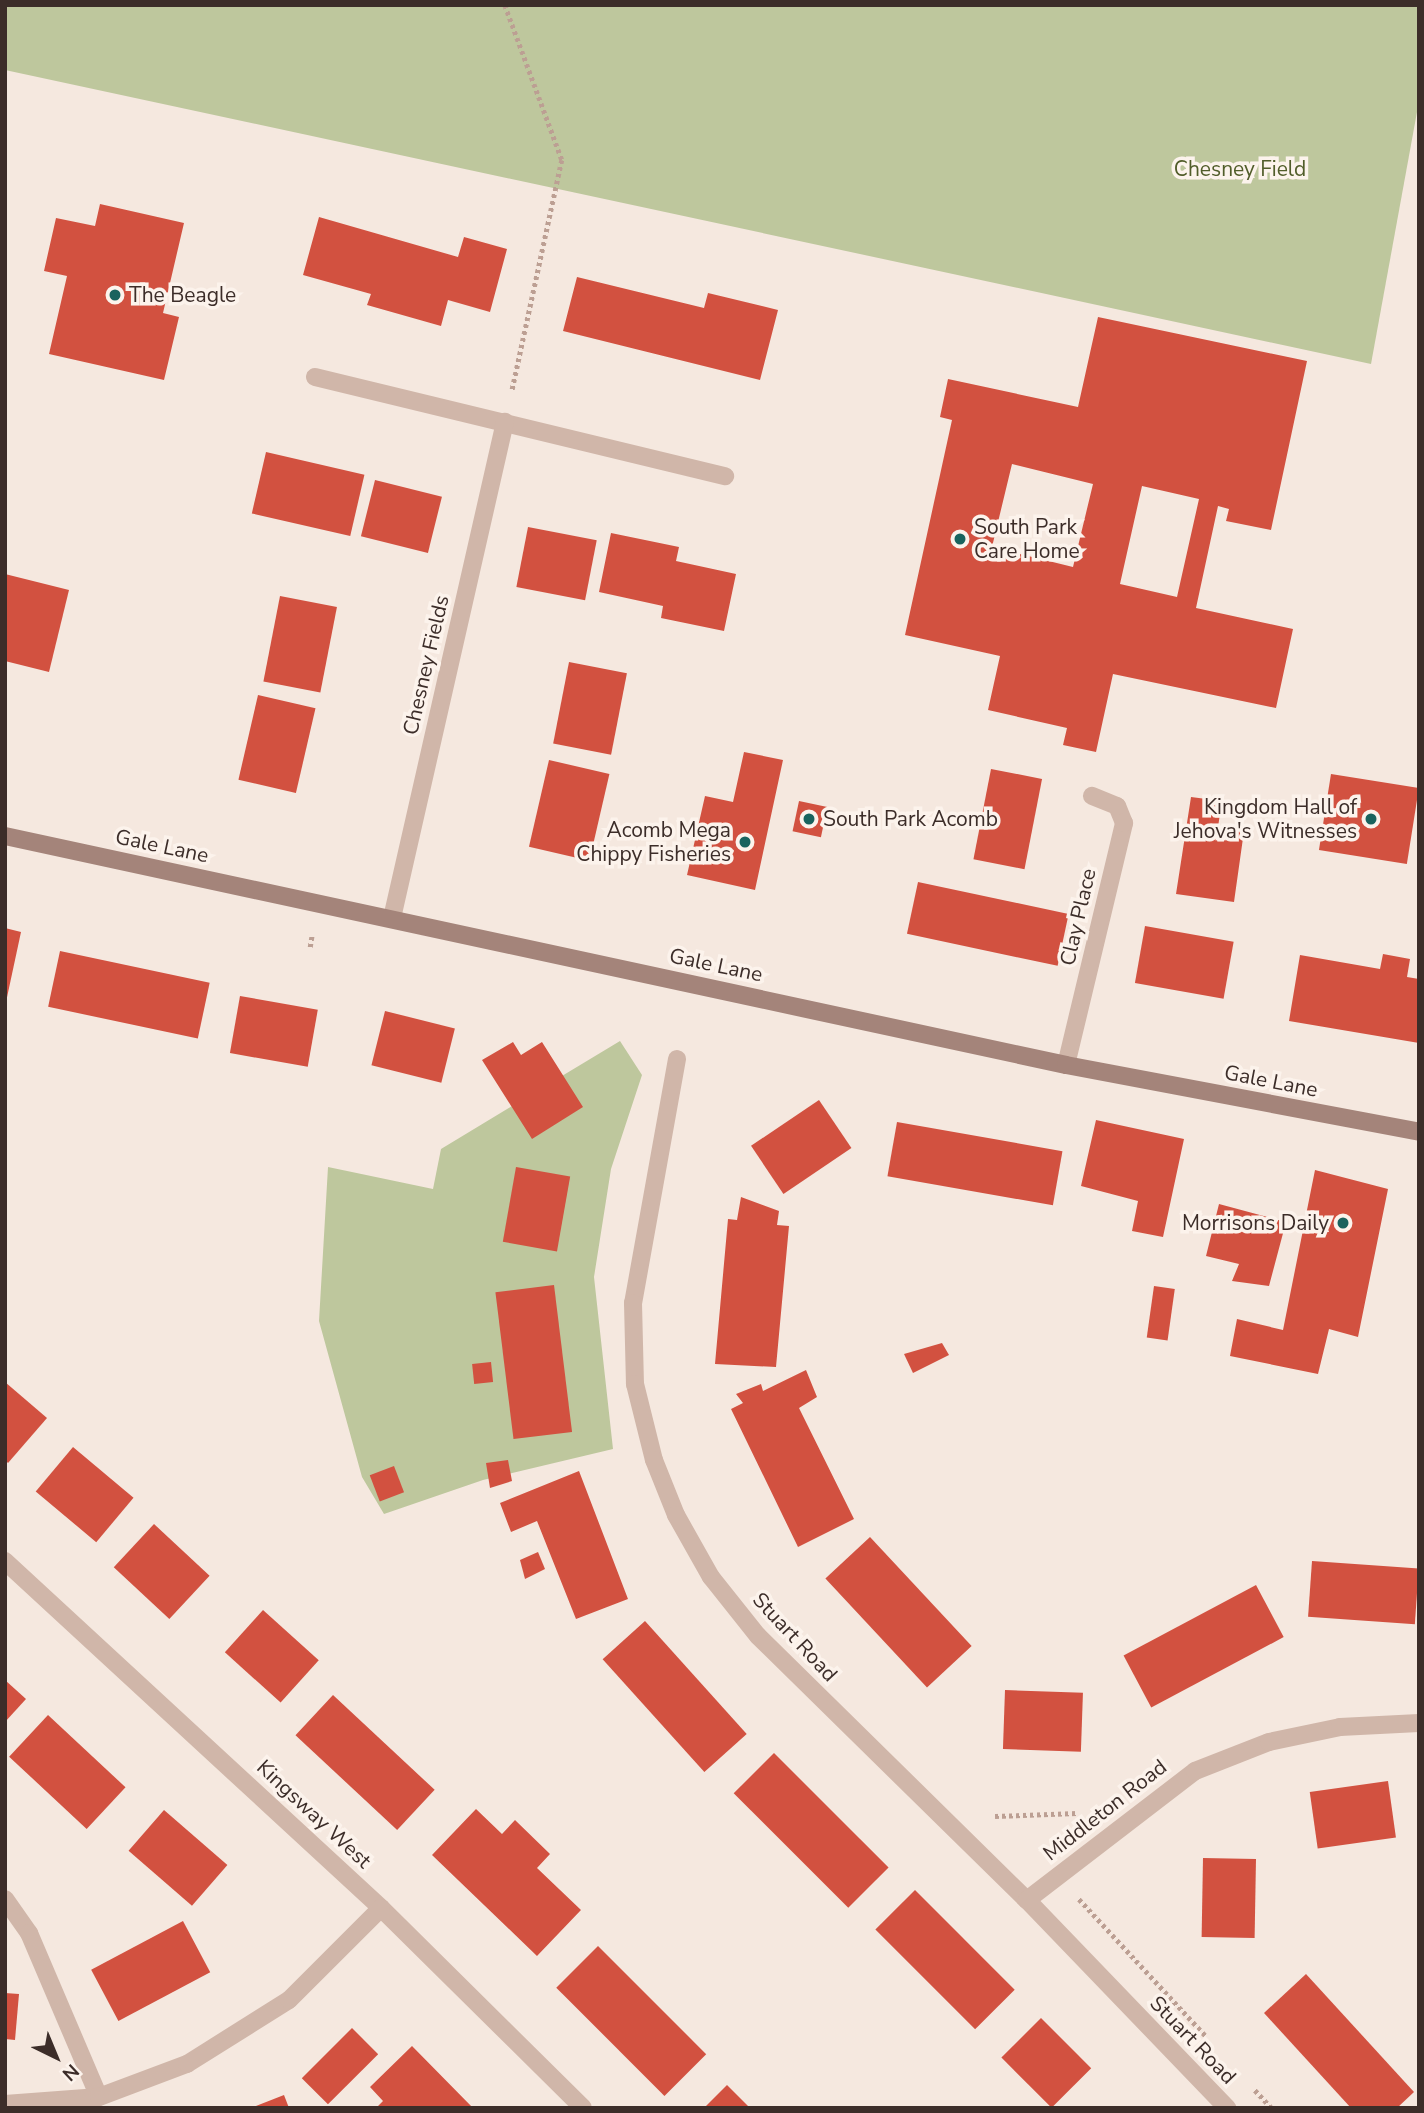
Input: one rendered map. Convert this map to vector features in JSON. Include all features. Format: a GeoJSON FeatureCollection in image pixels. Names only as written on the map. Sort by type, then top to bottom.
{"type":"FeatureCollection","features":[{"type":"Feature","properties":{"kind":"street"},"geometry":{"type":"LineString","coordinates":[[315,377],[725,476]]}},
{"type":"Feature","properties":{"kind":"street","name":"Chesney Fields"},"geometry":{"type":"LineString","coordinates":[[392,918],[505,422]]}},
{"type":"Feature","properties":{"kind":"street","name":"Clay Place"},"geometry":{"type":"LineString","coordinates":[[1066,1065],[1124,823],[1117,806],[1092,796]]}},
{"type":"Feature","properties":{"kind":"street","name":"Gale Lane"},"geometry":{"type":"LineString","coordinates":[[5,836],[1066,1065],[1419,1132]]}},
{"type":"Feature","properties":{"kind":"street","name":"Stuart Road"},"geometry":{"type":"LineString","coordinates":[[677,1059],[633,1303],[635,1384],[654,1460],[676,1515],[711,1577],[758,1636],[1027,1900],[1227,2108]]}},
{"type":"Feature","properties":{"kind":"street","name":"Kingsway West"},"geometry":{"type":"LineString","coordinates":[[5,1561],[381,1908],[583,2108]]}},
{"type":"Feature","properties":{"kind":"street","name":"Middleton Road"},"geometry":{"type":"LineString","coordinates":[[1027,1900],[1195,1771],[1281,1740],[1340,1727],[1419,1723]]}},
{"type":"Feature","properties":{"kind":"street"},"geometry":{"type":"LineString","coordinates":[[5,1899],[29,1933],[99,2097]]}},
{"type":"Feature","properties":{"kind":"street"},"geometry":{"type":"LineString","coordinates":[[9,2105],[99,2097],[187,2064],[245,2031],[289,2000],[381,1908]]}},
{"type":"Feature","properties":{"kind":"path"},"geometry":{"type":"LineString","coordinates":[[505,5],[562,160],[505,422]]}},
{"type":"Feature","properties":{"kind":"path"},"geometry":{"type":"LineString","coordinates":[[995,1816],[1077,1813]]}},
{"type":"Feature","properties":{"kind":"path"},"geometry":{"type":"LineString","coordinates":[[1055,1877],[1217,2048]]}},
{"type":"Feature","properties":{"kind":"path"},"geometry":{"type":"LineString","coordinates":[[1254,2088],[1272,2108]]}},
{"type":"Feature","properties":{"kind":"green space","name":"Chesney Field"},"geometry":{"type":"Polygon","coordinates":[[[5,5],[1419,5],[1419,101],[1371,364],[5,70],[5,5]]]}},
{"type":"Feature","properties":{"kind":"green space"},"geometry":{"type":"Polygon","coordinates":[[[620,1041],[642,1075],[611,1169],[594,1277],[613,1449],[483,1480],[384,1514],[362,1477],[319,1321],[328,1167],[433,1189],[441,1149],[620,1041]]]}},
{"type":"Feature","properties":{"kind":"building","name":"The Beagle"},"geometry":{"type":"Polygon","coordinates":[[[100,204],[184,223],[163,313],[179,317],[164,380],[49,354],[67,276],[44,271],[56,218],[95,226],[100,204]]]}},
{"type":"Feature","properties":{"kind":"building"},"geometry":{"type":"Polygon","coordinates":[[[319,217],[458,257],[464,237],[507,249],[490,312],[448,300],[441,326],[367,305],[371,294],[303,275],[319,217]]]}},
{"type":"Feature","properties":{"kind":"building"},"geometry":{"type":"Polygon","coordinates":[[[577,277],[704,308],[708,293],[778,310],[760,380],[563,331],[577,277]]]}},
{"type":"Feature","properties":{"kind":"building","name":"South Park Care Home"},"geometry":{"type":"Polygon","coordinates":[[[1098,317],[1307,361],[1271,530],[1226,521],[1229,509],[1218,506],[1196,608],[1293,629],[1276,708],[1113,674],[1096,752],[1063,745],[1067,728],[988,710],[1000,656],[905,635],[952,420],[940,417],[948,379],[1078,407],[1098,317]],[[1012,464],[992,547],[1073,567],[1093,484],[1012,464]],[[1142,486],[1120,584],[1177,597],[1199,499],[1142,486]]]}},
{"type":"Feature","properties":{"kind":"building"},"geometry":{"type":"Polygon","coordinates":[[[266,452],[364,475],[350,536],[252,513],[266,452]]]}},
{"type":"Feature","properties":{"kind":"building"},"geometry":{"type":"Polygon","coordinates":[[[375,480],[442,497],[428,553],[361,536],[375,480]]]}},
{"type":"Feature","properties":{"kind":"building"},"geometry":{"type":"Polygon","coordinates":[[[528,527],[597,540],[585,600],[516,587],[528,527]]]}},
{"type":"Feature","properties":{"kind":"building"},"geometry":{"type":"Polygon","coordinates":[[[611,533],[679,547],[676,561],[736,574],[724,631],[661,618],[663,606],[599,592],[611,533]]]}},
{"type":"Feature","properties":{"kind":"building"},"geometry":{"type":"Polygon","coordinates":[[[5,574],[69,590],[49,672],[5,661],[5,574]]]}},
{"type":"Feature","properties":{"kind":"building"},"geometry":{"type":"Polygon","coordinates":[[[280,596],[337,607],[320,692],[263,681],[280,596]]]}},
{"type":"Feature","properties":{"kind":"building"},"geometry":{"type":"Polygon","coordinates":[[[569,662],[627,673],[611,755],[553,743],[569,662]]]}},
{"type":"Feature","properties":{"kind":"building"},"geometry":{"type":"Polygon","coordinates":[[[258,695],[315,708],[296,793],[238,780],[258,695]]]}},
{"type":"Feature","properties":{"kind":"building","name":"Acomb Mega Chippy Fisheries"},"geometry":{"type":"Polygon","coordinates":[[[744,752],[783,760],[755,890],[687,875],[705,796],[733,802],[744,752]]]}},
{"type":"Feature","properties":{"kind":"building"},"geometry":{"type":"Polygon","coordinates":[[[549,760],[609,774],[589,861],[529,847],[549,760]]]}},
{"type":"Feature","properties":{"kind":"building"},"geometry":{"type":"Polygon","coordinates":[[[991,769],[1042,779],[1024,869],[973,859],[991,769]]]}},
{"type":"Feature","properties":{"kind":"building","name":"Kingdom Hall of Jehova's Witnesses"},"geometry":{"type":"Polygon","coordinates":[[[1331,774],[1419,788],[1407,864],[1319,850],[1331,774]]]}},
{"type":"Feature","properties":{"kind":"building"},"geometry":{"type":"Polygon","coordinates":[[[1191,797],[1222,801],[1218,827],[1244,831],[1234,902],[1176,894],[1191,797]]]}},
{"type":"Feature","properties":{"kind":"building","name":"South Park Acomb"},"geometry":{"type":"Polygon","coordinates":[[[799,801],[827,807],[821,837],[793,831],[799,801]]]}},
{"type":"Feature","properties":{"kind":"building"},"geometry":{"type":"Polygon","coordinates":[[[918,882],[1069,914],[1058,966],[907,934],[918,882]]]}},
{"type":"Feature","properties":{"kind":"building"},"geometry":{"type":"Polygon","coordinates":[[[1145,926],[1234,942],[1224,999],[1135,983],[1145,926]]]}},
{"type":"Feature","properties":{"kind":"building"},"geometry":{"type":"Polygon","coordinates":[[[5,928],[21,932],[6,1002],[5,1002],[5,928]]]}},
{"type":"Feature","properties":{"kind":"building"},"geometry":{"type":"Polygon","coordinates":[[[60,951],[210,983],[198,1039],[48,1007],[60,951]]]}},
{"type":"Feature","properties":{"kind":"building"},"geometry":{"type":"Polygon","coordinates":[[[1383,954],[1410,959],[1407,977],[1419,979],[1419,1043],[1289,1021],[1300,955],[1380,969],[1383,954]]]}},
{"type":"Feature","properties":{"kind":"building"},"geometry":{"type":"Polygon","coordinates":[[[240,996],[318,1010],[308,1067],[230,1053],[240,996]]]}},
{"type":"Feature","properties":{"kind":"building"},"geometry":{"type":"Polygon","coordinates":[[[385,1011],[455,1028],[441,1083],[371,1065],[385,1011]]]}},
{"type":"Feature","properties":{"kind":"building"},"geometry":{"type":"Polygon","coordinates":[[[513,1042],[521,1055],[542,1042],[583,1107],[532,1139],[482,1060],[513,1042]]]}},
{"type":"Feature","properties":{"kind":"building"},"geometry":{"type":"Polygon","coordinates":[[[819,1100],[851,1148],[783,1194],[751,1146],[819,1100]]]}},
{"type":"Feature","properties":{"kind":"building"},"geometry":{"type":"Polygon","coordinates":[[[1096,1120],[1184,1139],[1163,1237],[1132,1231],[1138,1201],[1081,1186],[1096,1120]]]}},
{"type":"Feature","properties":{"kind":"building"},"geometry":{"type":"Polygon","coordinates":[[[897,1122],[1062,1151],[1053,1205],[887,1176],[897,1122]]]}},
{"type":"Feature","properties":{"kind":"building"},"geometry":{"type":"Polygon","coordinates":[[[516,1167],[570,1177],[557,1251],[503,1242],[516,1167]]]}},
{"type":"Feature","properties":{"kind":"building"},"geometry":{"type":"Polygon","coordinates":[[[1315,1170],[1388,1189],[1358,1337],[1329,1329],[1318,1374],[1230,1356],[1237,1319],[1283,1330],[1315,1170]]]}},
{"type":"Feature","properties":{"kind":"building"},"geometry":{"type":"Polygon","coordinates":[[[741,1197],[779,1211],[777,1225],[789,1226],[776,1367],[715,1364],[728,1219],[737,1220],[741,1197]]]}},
{"type":"Feature","properties":{"kind":"building"},"geometry":{"type":"Polygon","coordinates":[[[1219,1204],[1286,1222],[1269,1286],[1232,1281],[1239,1264],[1206,1256],[1219,1204]]]}},
{"type":"Feature","properties":{"kind":"building"},"geometry":{"type":"Polygon","coordinates":[[[554,1285],[572,1432],[513,1439],[495,1292],[554,1285]]]}},
{"type":"Feature","properties":{"kind":"building"},"geometry":{"type":"Polygon","coordinates":[[[1154,1286],[1175,1289],[1168,1340],[1147,1337],[1154,1286]]]}},
{"type":"Feature","properties":{"kind":"building"},"geometry":{"type":"Polygon","coordinates":[[[942,1343],[949,1355],[913,1373],[904,1354],[942,1343]]]}},
{"type":"Feature","properties":{"kind":"building"},"geometry":{"type":"Polygon","coordinates":[[[491,1362],[493,1382],[474,1384],[472,1364],[491,1362]]]}},
{"type":"Feature","properties":{"kind":"building"},"geometry":{"type":"Polygon","coordinates":[[[806,1370],[817,1397],[799,1408],[854,1519],[798,1547],[731,1409],[743,1403],[736,1394],[761,1384],[763,1391],[806,1370]]]}},
{"type":"Feature","properties":{"kind":"building"},"geometry":{"type":"Polygon","coordinates":[[[5,1382],[47,1418],[8,1463],[5,1460],[5,1382]]]}},
{"type":"Feature","properties":{"kind":"building"},"geometry":{"type":"Polygon","coordinates":[[[73,1447],[134,1498],[96,1542],[36,1491],[73,1447]]]}},
{"type":"Feature","properties":{"kind":"building"},"geometry":{"type":"Polygon","coordinates":[[[508,1460],[512,1481],[490,1488],[486,1463],[508,1460]]]}},
{"type":"Feature","properties":{"kind":"building"},"geometry":{"type":"Polygon","coordinates":[[[394,1466],[404,1492],[380,1501],[370,1475],[394,1466]]]}},
{"type":"Feature","properties":{"kind":"building"},"geometry":{"type":"Polygon","coordinates":[[[579,1471],[628,1599],[576,1619],[537,1521],[511,1532],[500,1503],[579,1471]]]}},
{"type":"Feature","properties":{"kind":"building"},"geometry":{"type":"Polygon","coordinates":[[[154,1524],[210,1576],[169,1619],[114,1567],[154,1524]]]}},
{"type":"Feature","properties":{"kind":"building"},"geometry":{"type":"Polygon","coordinates":[[[870,1537],[972,1646],[927,1688],[825,1579],[870,1537]]]}},
{"type":"Feature","properties":{"kind":"building"},"geometry":{"type":"Polygon","coordinates":[[[538,1552],[545,1569],[525,1579],[520,1560],[538,1552]]]}},
{"type":"Feature","properties":{"kind":"building"},"geometry":{"type":"Polygon","coordinates":[[[1312,1561],[1419,1568],[1415,1624],[1308,1617],[1312,1561]]]}},
{"type":"Feature","properties":{"kind":"building"},"geometry":{"type":"Polygon","coordinates":[[[1256,1585],[1284,1637],[1151,1708],[1124,1655],[1256,1585]]]}},
{"type":"Feature","properties":{"kind":"building"},"geometry":{"type":"Polygon","coordinates":[[[263,1610],[319,1660],[281,1703],[225,1652],[263,1610]]]}},
{"type":"Feature","properties":{"kind":"building"},"geometry":{"type":"Polygon","coordinates":[[[645,1621],[747,1734],[704,1772],[603,1659],[645,1621]]]}},
{"type":"Feature","properties":{"kind":"building"},"geometry":{"type":"Polygon","coordinates":[[[5,1680],[26,1699],[5,1722],[5,1680]]]}},
{"type":"Feature","properties":{"kind":"building"},"geometry":{"type":"Polygon","coordinates":[[[1005,1690],[1083,1693],[1081,1752],[1003,1749],[1005,1690]]]}},
{"type":"Feature","properties":{"kind":"building"},"geometry":{"type":"Polygon","coordinates":[[[333,1695],[435,1790],[397,1830],[295,1735],[333,1695]]]}},
{"type":"Feature","properties":{"kind":"building"},"geometry":{"type":"Polygon","coordinates":[[[48,1715],[126,1787],[87,1829],[9,1757],[48,1715]]]}},
{"type":"Feature","properties":{"kind":"building"},"geometry":{"type":"Polygon","coordinates":[[[774,1753],[889,1868],[848,1908],[734,1793],[774,1753]]]}},
{"type":"Feature","properties":{"kind":"building"},"geometry":{"type":"Polygon","coordinates":[[[1388,1781],[1396,1837],[1318,1848],[1310,1792],[1388,1781]]]}},
{"type":"Feature","properties":{"kind":"building"},"geometry":{"type":"Polygon","coordinates":[[[476,1809],[502,1834],[515,1820],[550,1854],[537,1868],[581,1910],[537,1956],[432,1855],[476,1809]]]}},
{"type":"Feature","properties":{"kind":"building"},"geometry":{"type":"Polygon","coordinates":[[[164,1810],[227,1865],[192,1906],[129,1851],[164,1810]]]}},
{"type":"Feature","properties":{"kind":"building"},"geometry":{"type":"Polygon","coordinates":[[[1203,1858],[1256,1859],[1255,1938],[1202,1937],[1203,1858]]]}},
{"type":"Feature","properties":{"kind":"building"},"geometry":{"type":"Polygon","coordinates":[[[915,1890],[1015,1990],[975,2029],[875,1930],[915,1890]]]}},
{"type":"Feature","properties":{"kind":"building"},"geometry":{"type":"Polygon","coordinates":[[[183,1921],[210,1972],[118,2021],[91,1970],[183,1921]]]}},
{"type":"Feature","properties":{"kind":"building"},"geometry":{"type":"Polygon","coordinates":[[[598,1946],[706,2054],[664,2096],[556,1988],[598,1946]]]}},
{"type":"Feature","properties":{"kind":"building"},"geometry":{"type":"Polygon","coordinates":[[[1306,1974],[1414,2092],[1397,2108],[1351,2108],[1264,2013],[1306,1974]]]}},
{"type":"Feature","properties":{"kind":"building"},"geometry":{"type":"Polygon","coordinates":[[[5,1993],[19,1994],[15,2040],[5,2039],[5,1993]]]}},
{"type":"Feature","properties":{"kind":"building"},"geometry":{"type":"Polygon","coordinates":[[[1041,2018],[1091,2068],[1052,2108],[1001,2058],[1041,2018]]]}},
{"type":"Feature","properties":{"kind":"building"},"geometry":{"type":"Polygon","coordinates":[[[352,2028],[378,2054],[328,2104],[302,2078],[352,2028]]]}},
{"type":"Feature","properties":{"kind":"building"},"geometry":{"type":"Polygon","coordinates":[[[412,2046],[473,2108],[376,2108],[383,2101],[370,2087],[412,2046]]]}},
{"type":"Feature","properties":{"kind":"building"},"geometry":{"type":"Polygon","coordinates":[[[727,2085],[750,2108],[704,2108],[727,2085]]]}},
{"type":"Feature","properties":{"kind":"building"},"geometry":{"type":"Polygon","coordinates":[[[284,2095],[289,2108],[251,2108],[284,2095]]]}},
{"type":"Feature","properties":{"kind":"place","name":"The Beagle"},"geometry":{"type":"Point","coordinates":[115,295]}},
{"type":"Feature","properties":{"kind":"place","name":"South Park Care Home"},"geometry":{"type":"Point","coordinates":[960,539]}},
{"type":"Feature","properties":{"kind":"place","name":"South Park Acomb"},"geometry":{"type":"Point","coordinates":[809,819]}},
{"type":"Feature","properties":{"kind":"place","name":"Kingdom Hall of Jehova's Witnesses"},"geometry":{"type":"Point","coordinates":[1371,819]}},
{"type":"Feature","properties":{"kind":"place","name":"Acomb Mega Chippy Fisheries"},"geometry":{"type":"Point","coordinates":[745,842]}},
{"type":"Feature","properties":{"kind":"place","name":"Morrisons Daily"},"geometry":{"type":"Point","coordinates":[1343,1223]}}]}
